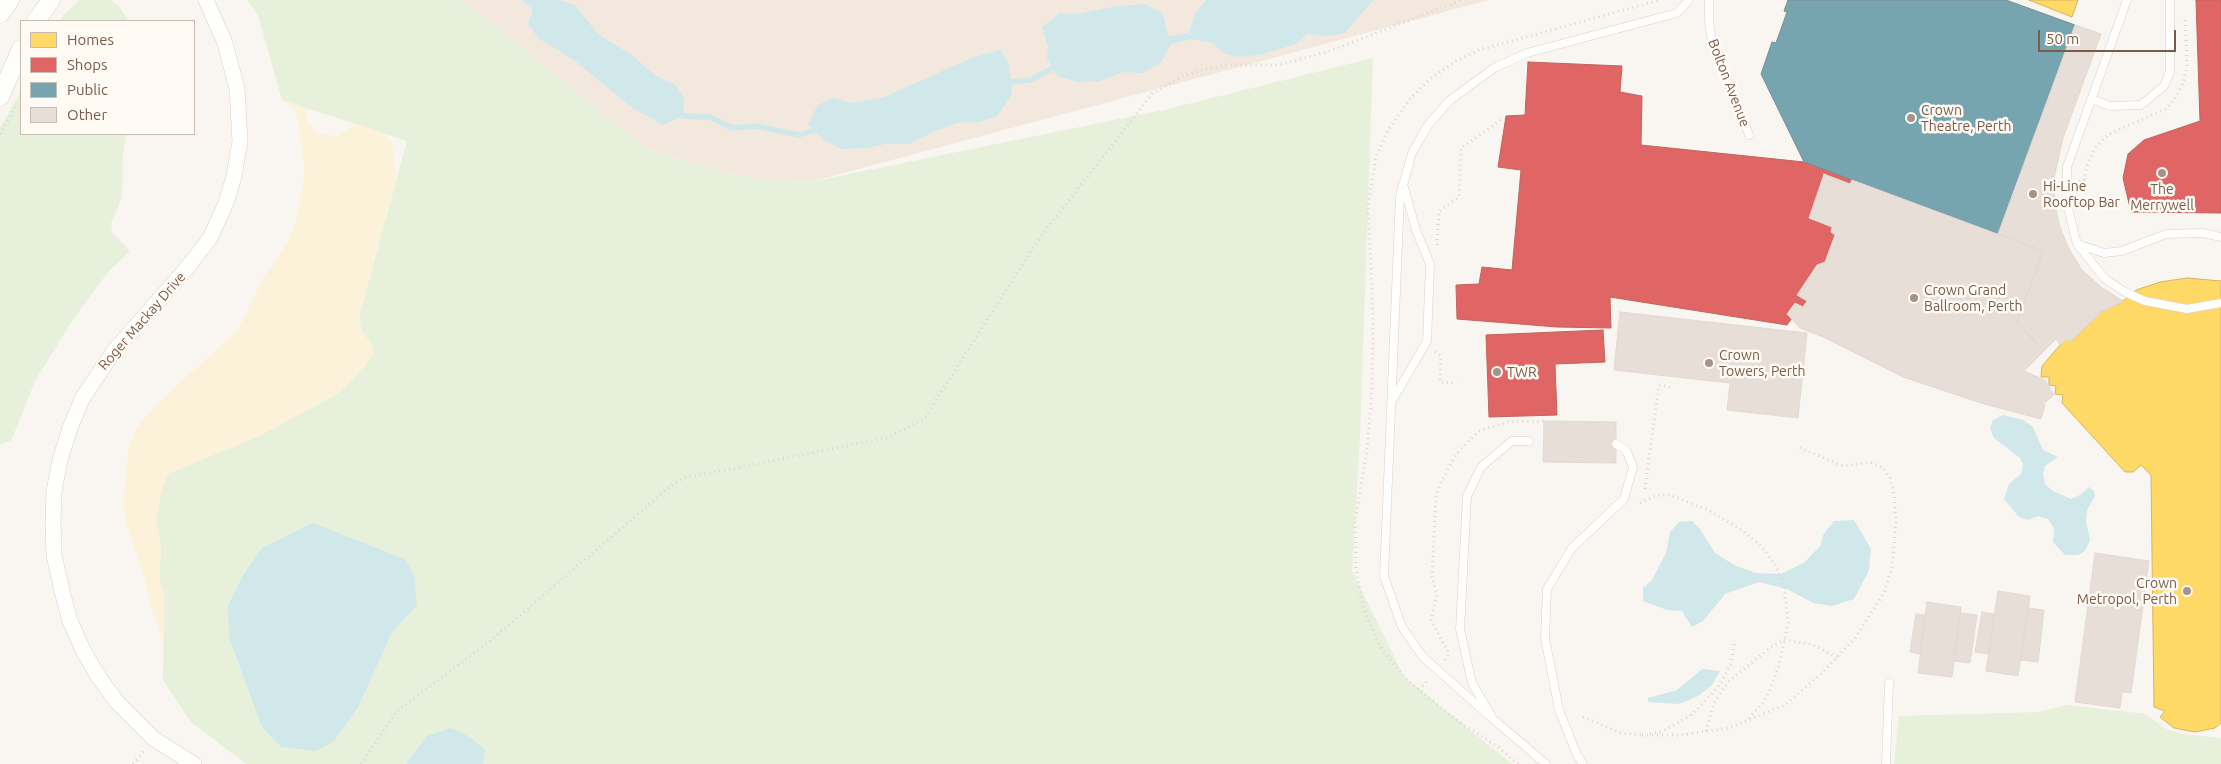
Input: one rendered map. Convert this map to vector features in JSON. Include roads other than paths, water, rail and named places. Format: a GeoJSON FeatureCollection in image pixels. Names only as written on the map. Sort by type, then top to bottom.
{"type":"FeatureCollection","features":[{"type":"Feature","properties":{"kind":"street"},"geometry":{"type":"LineString","coordinates":[[0,14],[10,0]]}},
{"type":"Feature","properties":{"kind":"street"},"geometry":{"type":"LineString","coordinates":[[37,20],[51,0]]}},
{"type":"Feature","properties":{"kind":"street","name":"Roger Mackay Drive"},"geometry":{"type":"LineString","coordinates":[[194,764],[154,739],[138,724],[103,683],[82,650],[70,621],[54,555],[53,515],[56,483],[65,444],[76,413],[90,385],[114,350],[187,268],[210,238],[226,203],[237,159],[240,106],[234,71],[225,43],[209,7],[198,0]]}},
{"type":"Feature","properties":{"kind":"street"},"geometry":{"type":"LineString","coordinates":[[0,76],[20,45]]}},
{"type":"Feature","properties":{"kind":"street"},"geometry":{"type":"LineString","coordinates":[[0,96],[20,51]]}},
{"type":"Feature","properties":{"kind":"lane"},"geometry":{"type":"LineString","coordinates":[[1546,764],[1423,657],[1402,627],[1384,576],[1400,196],[1412,153],[1428,125],[1449,101],[1494,68],[1527,53],[1678,13],[1689,0]]}},
{"type":"Feature","properties":{"kind":"lane","name":"Bolton Avenue"},"geometry":{"type":"LineString","coordinates":[[1709,0],[1712,43],[1749,136]]}},
{"type":"Feature","properties":{"kind":"lane"},"geometry":{"type":"LineString","coordinates":[[2127,0],[2066,167],[2067,204],[2078,244],[2105,278],[2125,292],[2145,301],[2187,308],[2221,303]]}},
{"type":"Feature","properties":{"kind":"lane"},"geometry":{"type":"LineString","coordinates":[[2091,100],[2110,106],[2141,105],[2164,86],[2170,72],[2170,0]]}},
{"type":"Feature","properties":{"kind":"lane"},"geometry":{"type":"LineString","coordinates":[[1391,402],[1427,341],[1430,264],[1420,240],[1403,184]]}},
{"type":"Feature","properties":{"kind":"lane"},"geometry":{"type":"LineString","coordinates":[[2078,244],[2104,253],[2122,251],[2166,234],[2203,233],[2221,237]]}},
{"type":"Feature","properties":{"kind":"lane"},"geometry":{"type":"LineString","coordinates":[[1493,719],[1472,682],[1460,629],[1467,496],[1482,467],[1512,441],[1529,441]]}},
{"type":"Feature","properties":{"kind":"lane"},"geometry":{"type":"LineString","coordinates":[[1584,764],[1576,755],[1559,710],[1545,638],[1547,590],[1572,548],[1624,498],[1634,467],[1626,450],[1616,444]]}},
{"type":"Feature","properties":{"kind":"lane"},"geometry":{"type":"LineString","coordinates":[[1886,764],[1889,683]]}},
{"type":"Feature","properties":{"kind":"water"},"geometry":{"type":"Polygon","coordinates":[[[522,0],[559,0],[575,5],[598,34],[632,55],[656,76],[674,84],[684,97],[683,116],[663,125],[631,107],[574,60],[538,38],[528,23],[533,10],[522,0]]]}},
{"type":"Feature","properties":{"kind":"water"},"geometry":{"type":"Polygon","coordinates":[[[1206,0],[1373,0],[1345,33],[1329,36],[1307,34],[1296,44],[1263,54],[1239,57],[1223,53],[1213,43],[1191,39],[1171,44],[1162,61],[1144,73],[1124,72],[1099,81],[1079,82],[1058,77],[1047,58],[1048,47],[1042,27],[1060,13],[1077,14],[1117,6],[1146,4],[1163,14],[1168,36],[1189,33],[1195,14],[1206,0]]]}},
{"type":"Feature","properties":{"kind":"water"},"geometry":{"type":"Polygon","coordinates":[[[1001,50],[1009,64],[1012,95],[996,117],[979,122],[956,123],[909,144],[886,144],[866,148],[842,149],[826,142],[808,124],[818,105],[833,98],[851,103],[882,98],[974,57],[1001,50]]]}},
{"type":"Feature","properties":{"kind":"water"},"geometry":{"type":"Polygon","coordinates":[[[2003,415],[2023,420],[2033,427],[2043,450],[2058,457],[2045,466],[2043,474],[2045,484],[2053,491],[2071,499],[2080,495],[2089,487],[2094,491],[2095,496],[2087,510],[2086,521],[2090,540],[2085,551],[2078,555],[2065,555],[2053,542],[2054,528],[2048,519],[2038,516],[2028,520],[2019,517],[2004,499],[2009,484],[2021,474],[2023,465],[2020,458],[1994,438],[1990,428],[1993,420],[2003,415]]]}},
{"type":"Feature","properties":{"kind":"water"},"geometry":{"type":"Polygon","coordinates":[[[1854,520],[1871,549],[1869,570],[1854,599],[1832,606],[1813,603],[1787,589],[1759,582],[1725,594],[1703,621],[1692,627],[1682,611],[1667,610],[1643,601],[1643,588],[1652,580],[1666,553],[1670,532],[1679,522],[1692,521],[1700,529],[1715,553],[1736,566],[1756,573],[1781,574],[1805,562],[1821,545],[1823,535],[1834,521],[1854,520]]]}},
{"type":"Feature","properties":{"kind":"water"},"geometry":{"type":"Polygon","coordinates":[[[313,523],[405,559],[414,575],[417,605],[392,632],[358,707],[334,741],[316,751],[281,747],[262,727],[229,637],[228,605],[244,574],[262,548],[313,523]]]}},
{"type":"Feature","properties":{"kind":"water"},"geometry":{"type":"Polygon","coordinates":[[[1702,669],[1720,671],[1712,685],[1698,696],[1679,704],[1648,702],[1648,698],[1677,690],[1702,669]]]}},
{"type":"Feature","properties":{"kind":"water"},"geometry":{"type":"Polygon","coordinates":[[[451,728],[470,737],[485,750],[483,764],[406,764],[427,736],[451,728]]]}},
{"type":"Feature","properties":{"kind":"waterway"},"geometry":{"type":"LineString","coordinates":[[1011,82],[1031,80],[1053,68]]}},
{"type":"Feature","properties":{"kind":"waterway"},"geometry":{"type":"LineString","coordinates":[[683,116],[710,117],[732,128],[756,126],[799,135],[815,130]]}},
{"type":"Feature","properties":{"kind":"place","name":"Crown Theatre, Perth"},"geometry":{"type":"Point","coordinates":[1911,118]}},
{"type":"Feature","properties":{"kind":"place","name":"The Merrywell"},"geometry":{"type":"Point","coordinates":[2162,173]}},
{"type":"Feature","properties":{"kind":"place","name":"Hi-Line Rooftop Bar"},"geometry":{"type":"Point","coordinates":[2033,194]}},
{"type":"Feature","properties":{"kind":"place","name":"Crown Grand Ballroom, Perth"},"geometry":{"type":"Point","coordinates":[1914,298]}},
{"type":"Feature","properties":{"kind":"place","name":"Crown Towers, Perth"},"geometry":{"type":"Point","coordinates":[1709,363]}},
{"type":"Feature","properties":{"kind":"place","name":"TWR"},"geometry":{"type":"Point","coordinates":[1497,372]}},
{"type":"Feature","properties":{"kind":"place","name":"Crown Metropol, Perth"},"geometry":{"type":"Point","coordinates":[2187,591]}}]}
